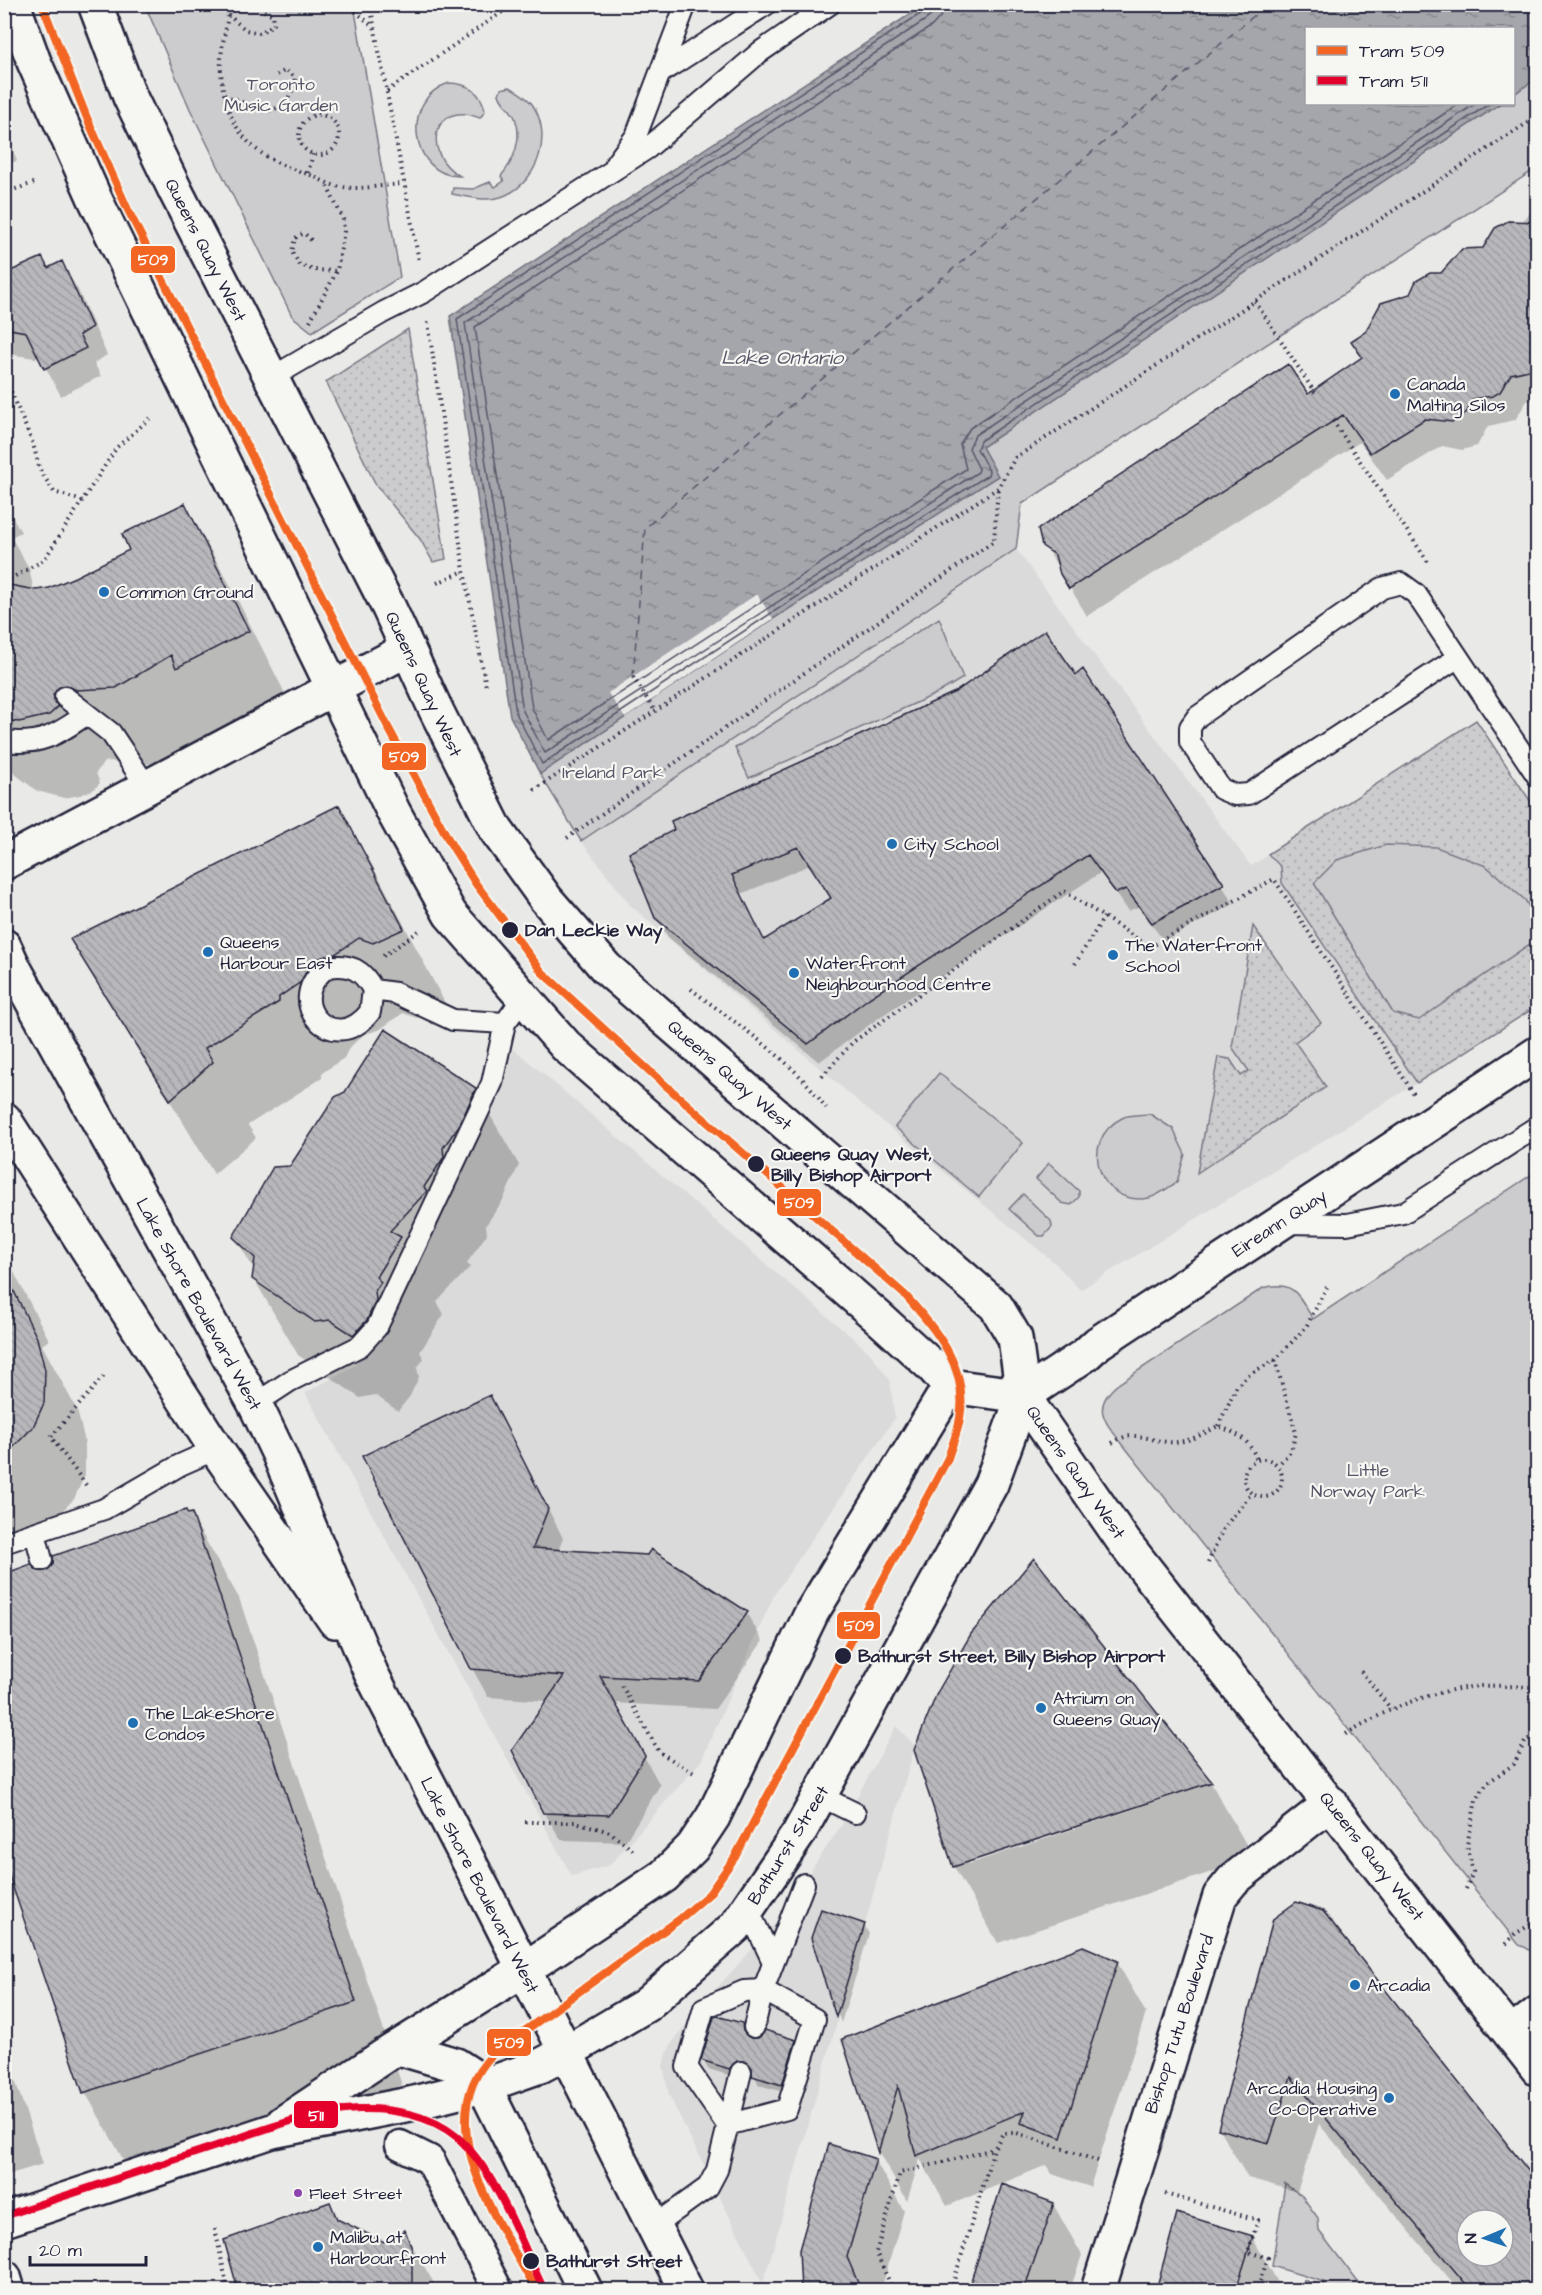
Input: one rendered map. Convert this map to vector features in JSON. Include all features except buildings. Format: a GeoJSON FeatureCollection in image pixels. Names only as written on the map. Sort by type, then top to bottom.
{"type":"FeatureCollection","features":[{"type":"Feature","properties":{"kind":"main road"},"geometry":{"type":"LineString","coordinates":[[13,4],[34,62],[95,199],[394,813],[450,914],[513,1011],[566,1046],[879,1318],[950,1386],[1023,1396]]}},
{"type":"Feature","properties":{"kind":"main road","name":"Queens Quay West"},"geometry":{"type":"LineString","coordinates":[[95,4],[130,97],[408,649],[496,830],[546,899],[606,968],[996,1306],[1015,1338],[1023,1396],[1124,1542],[1538,2069]]}},
{"type":"Feature","properties":{"kind":"main road"},"geometry":{"type":"LineString","coordinates":[[4,862],[408,649]]}},
{"type":"Feature","properties":{"kind":"main road","name":"Lake Shore Boulevard West"},"geometry":{"type":"LineString","coordinates":[[4,946],[15,970],[255,1404],[278,1452],[371,1673],[495,1910],[523,1970],[686,2290]]}},
{"type":"Feature","properties":{"kind":"main road","name":"Eireann Quay"},"geometry":{"type":"LineString","coordinates":[[1023,1396],[1085,1355],[1098,1342],[1538,1053]]}},
{"type":"Feature","properties":{"kind":"main road","name":"Lake Shore Boulevard West"},"geometry":{"type":"LineString","coordinates":[[4,1119],[216,1449],[371,1673]]}},
{"type":"Feature","properties":{"kind":"main road","name":"Bathurst Street"},"geometry":{"type":"LineString","coordinates":[[272,2131],[523,1970],[664,1875],[693,1847],[713,1817],[812,1612],[950,1386]]}},
{"type":"Feature","properties":{"kind":"main road","name":"Bathurst Street"},"geometry":{"type":"LineString","coordinates":[[4,2220],[272,2131],[410,2104],[483,2086],[540,2066],[566,2054],[646,2006],[735,1928],[799,1833],[992,1484],[1023,1396]]}},
{"type":"Feature","properties":{"kind":"main road","name":"Bishop Tutu Boulevard"},"geometry":{"type":"LineString","coordinates":[[1098,2290],[1220,1896],[1233,1880],[1331,1803]]}},
{"type":"Feature","properties":{"kind":"main road"},"geometry":{"type":"LineString","coordinates":[[1511,2034],[1538,2013]]}},
{"type":"Feature","properties":{"kind":"main road"},"geometry":{"type":"LineString","coordinates":[[399,2048],[456,2065],[475,2076],[483,2086],[585,2290]]}},
{"type":"Feature","properties":{"kind":"main road"},"geometry":{"type":"LineString","coordinates":[[4,2277],[8,2290]]}},
{"type":"Feature","properties":{"kind":"street"},"geometry":{"type":"LineString","coordinates":[[400,2145],[430,2160],[498,2290]]}},
{"type":"Feature","properties":{"kind":"lane"},"geometry":{"type":"LineString","coordinates":[[609,172],[636,136],[686,4]]}},
{"type":"Feature","properties":{"kind":"lane"},"geometry":{"type":"LineString","coordinates":[[660,73],[767,4]]}},
{"type":"Feature","properties":{"kind":"lane"},"geometry":{"type":"LineString","coordinates":[[271,378],[384,312],[424,292],[648,148],[760,52],[830,4]]}},
{"type":"Feature","properties":{"kind":"lane"},"geometry":{"type":"LineString","coordinates":[[1457,658],[1249,794],[1234,795],[1221,789],[1190,742],[1190,728],[1197,717],[1382,588],[1401,583],[1416,594],[1538,777]]}},
{"type":"Feature","properties":{"kind":"lane"},"geometry":{"type":"LineString","coordinates":[[65,696],[111,733],[147,787]]}},
{"type":"Feature","properties":{"kind":"lane"},"geometry":{"type":"LineString","coordinates":[[4,741],[21,743],[51,738],[87,714]]}},
{"type":"Feature","properties":{"kind":"lane"},"geometry":{"type":"LineString","coordinates":[[339,965],[360,971],[373,990],[370,1012],[354,1028],[343,1031],[331,1029],[313,1016],[308,994],[318,974],[328,968],[339,965]]}},
{"type":"Feature","properties":{"kind":"lane"},"geometry":{"type":"LineString","coordinates":[[255,1404],[290,1381],[360,1346],[377,1327],[492,1083],[513,1011],[453,1020],[395,993],[373,990]]}},
{"type":"Feature","properties":{"kind":"lane"},"geometry":{"type":"LineString","coordinates":[[1279,1223],[1347,1224],[1403,1213],[1538,1126]]}},
{"type":"Feature","properties":{"kind":"lane"},"geometry":{"type":"LineString","coordinates":[[4,1543],[104,1509],[180,1465],[216,1449]]}},
{"type":"Feature","properties":{"kind":"lane"},"geometry":{"type":"LineString","coordinates":[[35,1533],[42,1560]]}},
{"type":"Feature","properties":{"kind":"lane"},"geometry":{"type":"LineString","coordinates":[[820,1796],[855,1814]]}},
{"type":"Feature","properties":{"kind":"lane"},"geometry":{"type":"LineString","coordinates":[[754,2027],[762,1990],[804,1884]]}},
{"type":"Feature","properties":{"kind":"lane"},"geometry":{"type":"LineString","coordinates":[[747,1909],[773,1962]]}},
{"type":"Feature","properties":{"kind":"lane"},"geometry":{"type":"LineString","coordinates":[[762,1990],[815,2019],[787,2109],[727,2125],[687,2067],[704,2008],[744,1991],[762,1990]]}},
{"type":"Feature","properties":{"kind":"lane"},"geometry":{"type":"LineString","coordinates":[[654,2226],[708,2187],[717,2170],[741,2072]]}},
{"type":"Feature","properties":{"kind":"path"},"geometry":{"type":"LineString","coordinates":[[230,4],[225,23],[221,70],[224,97],[229,116],[259,151],[275,164],[308,173],[326,183],[344,188],[403,184]]}},
{"type":"Feature","properties":{"kind":"path"},"geometry":{"type":"LineString","coordinates":[[346,4],[374,27]]}},
{"type":"Feature","properties":{"kind":"path"},"geometry":{"type":"LineString","coordinates":[[370,4],[424,292],[464,571],[486,686]]}},
{"type":"Feature","properties":{"kind":"path"},"geometry":{"type":"LineString","coordinates":[[387,91],[514,4]]}},
{"type":"Feature","properties":{"kind":"path"},"geometry":{"type":"LineString","coordinates":[[228,15],[246,30],[260,33],[274,24],[273,15],[264,11]]}},
{"type":"Feature","properties":{"kind":"path"},"geometry":{"type":"LineString","coordinates":[[224,97],[240,99],[262,110],[278,107],[291,96],[295,77],[286,69],[277,75]]}},
{"type":"Feature","properties":{"kind":"path"},"geometry":{"type":"LineString","coordinates":[[323,115],[334,121],[339,139],[332,150],[313,154],[303,146],[300,133],[304,122],[323,115]]}},
{"type":"Feature","properties":{"kind":"path"},"geometry":{"type":"LineString","coordinates":[[567,838],[994,541],[998,488],[1015,458],[1538,116]]}},
{"type":"Feature","properties":{"kind":"path"},"geometry":{"type":"LineString","coordinates":[[308,173],[313,154]]}},
{"type":"Feature","properties":{"kind":"path"},"geometry":{"type":"LineString","coordinates":[[4,193],[34,183]]}},
{"type":"Feature","properties":{"kind":"path"},"geometry":{"type":"LineString","coordinates":[[306,357],[310,318],[337,271],[344,231],[343,219],[326,183]]}},
{"type":"Feature","properties":{"kind":"path"},"geometry":{"type":"LineString","coordinates":[[311,240],[304,233],[294,238],[292,252],[299,264],[313,270],[337,271]]}},
{"type":"Feature","properties":{"kind":"path"},"geometry":{"type":"LineString","coordinates":[[1255,301],[1317,396]]}},
{"type":"Feature","properties":{"kind":"path"},"geometry":{"type":"LineString","coordinates":[[4,375],[33,444],[40,470],[54,492],[83,501]]}},
{"type":"Feature","properties":{"kind":"path"},"geometry":{"type":"LineString","coordinates":[[10,579],[44,560],[117,447],[153,416]]}},
{"type":"Feature","properties":{"kind":"path"},"geometry":{"type":"LineString","coordinates":[[534,790],[998,488]]}},
{"type":"Feature","properties":{"kind":"path"},"geometry":{"type":"LineString","coordinates":[[437,583],[464,571]]}},
{"type":"Feature","properties":{"kind":"path"},"geometry":{"type":"LineString","coordinates":[[633,677],[655,711]]}},
{"type":"Feature","properties":{"kind":"path"},"geometry":{"type":"LineString","coordinates":[[822,1076],[853,1042],[1064,891],[1149,947],[1274,879],[1414,1094]]}},
{"type":"Feature","properties":{"kind":"path"},"geometry":{"type":"LineString","coordinates":[[1075,964],[1104,917]]}},
{"type":"Feature","properties":{"kind":"path"},"geometry":{"type":"LineString","coordinates":[[360,971],[429,925]]}},
{"type":"Feature","properties":{"kind":"path"},"geometry":{"type":"LineString","coordinates":[[684,984],[812,1086],[828,1111]]}},
{"type":"Feature","properties":{"kind":"path"},"geometry":{"type":"LineString","coordinates":[[1112,1443],[1121,1437],[1131,1435],[1168,1442],[1185,1441],[1218,1426],[1237,1386],[1248,1376],[1275,1360],[1306,1327],[1327,1287]]}},
{"type":"Feature","properties":{"kind":"path"},"geometry":{"type":"LineString","coordinates":[[1275,1360],[1296,1433],[1291,1451],[1278,1465]]}},
{"type":"Feature","properties":{"kind":"path"},"geometry":{"type":"LineString","coordinates":[[104,1376],[51,1437],[104,1509]]}},
{"type":"Feature","properties":{"kind":"path"},"geometry":{"type":"LineString","coordinates":[[1218,1426],[1240,1435],[1251,1445],[1257,1460]]}},
{"type":"Feature","properties":{"kind":"path"},"geometry":{"type":"LineString","coordinates":[[1268,1459],[1278,1465],[1282,1478],[1272,1495],[1251,1494],[1246,1489],[1244,1479],[1247,1466],[1257,1460],[1268,1459]]}},
{"type":"Feature","properties":{"kind":"path"},"geometry":{"type":"LineString","coordinates":[[1208,1563],[1223,1529],[1251,1494]]}},
{"type":"Feature","properties":{"kind":"path"},"geometry":{"type":"LineString","coordinates":[[1361,1671],[1391,1709]]}},
{"type":"Feature","properties":{"kind":"path"},"geometry":{"type":"LineString","coordinates":[[622,1686],[659,1752],[701,1776]]}},
{"type":"Feature","properties":{"kind":"path"},"geometry":{"type":"LineString","coordinates":[[1346,1734],[1391,1709],[1461,1688],[1538,1687]]}},
{"type":"Feature","properties":{"kind":"path"},"geometry":{"type":"LineString","coordinates":[[1466,1889],[1473,1872],[1467,1845],[1476,1800],[1487,1783],[1514,1764],[1526,1740],[1538,1735]]}},
{"type":"Feature","properties":{"kind":"path"},"geometry":{"type":"LineString","coordinates":[[525,1822],[576,1822],[610,1832],[635,1852]]}},
{"type":"Feature","properties":{"kind":"path"},"geometry":{"type":"LineString","coordinates":[[1506,1944],[1515,1934],[1538,1920]]}},
{"type":"Feature","properties":{"kind":"path"},"geometry":{"type":"LineString","coordinates":[[893,2290],[876,2252],[900,2172],[994,2149]]}},
{"type":"Feature","properties":{"kind":"path"},"geometry":{"type":"LineString","coordinates":[[215,2229],[228,2290]]}},
{"type":"Feature","properties":{"kind":"shaded area","name":"The Waterfront School"},"geometry":{"type":"Polygon","coordinates":[[[1016,549],[1251,866],[1476,720],[1537,811],[1537,1006],[1417,1083],[1080,1290],[1056,1264],[867,1109],[630,905],[581,841],[1016,549]]]}},
{"type":"Feature","properties":{"kind":"shaded area"},"geometry":{"type":"Polygon","coordinates":[[[514,1049],[869,1352],[890,1380],[895,1418],[774,1595],[701,1761],[610,1865],[572,1876],[305,1393],[354,1366],[382,1336],[514,1049]]]}},
{"type":"Feature","properties":{"kind":"shaded area"},"geometry":{"type":"Polygon","coordinates":[[[896,1726],[915,1746],[763,2284],[669,2095],[663,2065],[671,2044],[706,2000],[773,1926],[841,1826],[896,1726]]]}},
{"type":"Feature","properties":{"kind":"green space","name":"Toronto Music Garden"},"geometry":{"type":"Polygon","coordinates":[[[145,5],[354,5],[400,277],[312,332],[292,316],[190,109],[145,5]]]}},
{"type":"Feature","properties":{"kind":"green space","name":"Ireland Park"},"geometry":{"type":"Polygon","coordinates":[[[1537,78],[1537,168],[1022,504],[1016,549],[581,841],[540,774],[773,619],[998,476],[982,447],[1498,105],[1515,105],[1515,93],[1537,78]]]}},
{"type":"Feature","properties":{"kind":"green space"},"geometry":{"type":"Polygon","coordinates":[[[449,83],[473,90],[481,99],[485,111],[480,118],[464,114],[451,116],[442,122],[437,131],[436,143],[440,155],[447,166],[460,176],[443,173],[431,164],[422,151],[417,136],[418,120],[423,104],[433,92],[449,83]]]}},
{"type":"Feature","properties":{"kind":"green space"},"geometry":{"type":"Polygon","coordinates":[[[510,87],[530,101],[538,116],[542,142],[534,168],[517,188],[500,197],[479,199],[452,194],[453,188],[473,189],[490,182],[495,187],[504,181],[501,176],[510,163],[518,141],[515,118],[499,94],[501,89],[510,87]]]}},
{"type":"Feature","properties":{"kind":"green space"},"geometry":{"type":"Polygon","coordinates":[[[408,329],[446,559],[433,562],[420,539],[376,485],[326,382],[408,329]]]}},
{"type":"Feature","properties":{"kind":"green space"},"geometry":{"type":"Polygon","coordinates":[[[939,618],[963,678],[938,693],[749,778],[735,748],[939,618]]]}},
{"type":"Feature","properties":{"kind":"green space"},"geometry":{"type":"Polygon","coordinates":[[[1476,720],[1537,811],[1537,1006],[1417,1083],[1282,883],[1281,867],[1268,854],[1476,720]]]}},
{"type":"Feature","properties":{"kind":"green space"},"geometry":{"type":"Polygon","coordinates":[[[1386,845],[1436,847],[1486,866],[1525,900],[1537,921],[1537,939],[1419,1020],[1393,1013],[1314,883],[1337,860],[1386,845]]]}},
{"type":"Feature","properties":{"kind":"green space"},"geometry":{"type":"Polygon","coordinates":[[[1253,926],[1321,1023],[1295,1042],[1326,1087],[1197,1173],[1218,1057],[1230,1059],[1241,1076],[1249,1071],[1232,1047],[1253,926]]]}},
{"type":"Feature","properties":{"kind":"green space"},"geometry":{"type":"Polygon","coordinates":[[[939,1073],[1023,1143],[979,1197],[895,1127],[939,1073]]]}},
{"type":"Feature","properties":{"kind":"green space"},"geometry":{"type":"Polygon","coordinates":[[[1150,1114],[1173,1129],[1185,1154],[1177,1182],[1152,1197],[1132,1198],[1117,1193],[1107,1183],[1100,1170],[1098,1156],[1100,1142],[1108,1128],[1122,1118],[1150,1114]]]}},
{"type":"Feature","properties":{"kind":"green space"},"geometry":{"type":"Polygon","coordinates":[[[1049,1163],[1079,1191],[1079,1197],[1071,1205],[1062,1203],[1036,1179],[1049,1163]]]}},
{"type":"Feature","properties":{"kind":"green space","name":"Little Norway Park"},"geometry":{"type":"Polygon","coordinates":[[[1537,1171],[1538,1949],[1534,1951],[1519,1945],[1117,1438],[1103,1415],[1102,1408],[1109,1393],[1118,1384],[1263,1288],[1282,1286],[1289,1288],[1299,1297],[1313,1319],[1537,1171]]]}},
{"type":"Feature","properties":{"kind":"green space"},"geometry":{"type":"Polygon","coordinates":[[[1023,1194],[1051,1221],[1052,1227],[1044,1236],[1039,1236],[1009,1209],[1023,1194]]]}},
{"type":"Feature","properties":{"kind":"green space"},"geometry":{"type":"Polygon","coordinates":[[[1285,2184],[1302,2196],[1318,2218],[1319,2231],[1364,2290],[1322,2290],[1324,2282],[1272,2266],[1285,2184]]]}},
{"type":"Feature","properties":{"kind":"green space"},"geometry":{"type":"Polygon","coordinates":[[[1304,2280],[1321,2286],[1319,2290],[1301,2290],[1304,2280]]]}},
{"type":"Feature","properties":{"kind":"water","name":"Lake Ontario"},"geometry":{"type":"Polygon","coordinates":[[[924,5],[1537,5],[1537,78],[1515,93],[1515,27],[1305,27],[1305,105],[1498,105],[982,447],[998,476],[773,619],[540,774],[510,716],[450,316],[924,5]]]}},
{"type":"Feature","properties":{"kind":"pier"},"geometry":{"type":"Polygon","coordinates":[[[757,594],[773,619],[625,718],[608,693],[757,594]]]}},
{"type":"Feature","properties":{"kind":"ferry route"},"geometry":{"type":"LineString","coordinates":[[633,677],[645,528],[1268,4]]}},
{"type":"Feature","properties":{"kind":"tram line","name":"509"},"geometry":{"type":"LineString","coordinates":[[42,4],[87,118],[128,210],[389,729],[452,846],[476,884],[542,972],[656,1077],[905,1295],[948,1350],[960,1382],[960,1418],[948,1458],[735,1857],[709,1894],[680,1919],[494,2053],[475,2080],[466,2110],[467,2141],[476,2172],[489,2204],[536,2290]]}},
{"type":"Feature","properties":{"kind":"tram line","name":"511"},"geometry":{"type":"LineString","coordinates":[[7,2215],[302,2118],[359,2109],[385,2110],[411,2114],[435,2123],[457,2137],[471,2152],[496,2188],[544,2290]]}},
{"type":"Feature","properties":{"kind":"place","name":"Canada Malting Silos"},"geometry":{"type":"Point","coordinates":[1395,394]}},
{"type":"Feature","properties":{"kind":"place","name":"Common Ground"},"geometry":{"type":"Point","coordinates":[104,592]}},
{"type":"Feature","properties":{"kind":"place","name":"City School"},"geometry":{"type":"Point","coordinates":[892,844]}},
{"type":"Feature","properties":{"kind":"place","name":"Dan Leckie Way"},"geometry":{"type":"Point","coordinates":[510,930]}},
{"type":"Feature","properties":{"kind":"place","name":"Queens Harbour East"},"geometry":{"type":"Point","coordinates":[208,952]}},
{"type":"Feature","properties":{"kind":"place","name":"The Waterfront School"},"geometry":{"type":"Point","coordinates":[1113,955]}},
{"type":"Feature","properties":{"kind":"place","name":"Waterfront Neighbourhood Centre"},"geometry":{"type":"Point","coordinates":[794,973]}},
{"type":"Feature","properties":{"kind":"place","name":"Queens Quay West, Billy Bishop Airport"},"geometry":{"type":"Point","coordinates":[756,1164]}},
{"type":"Feature","properties":{"kind":"place","name":"Bathurst Street, Billy Bishop Airport"},"geometry":{"type":"Point","coordinates":[843,1656]}},
{"type":"Feature","properties":{"kind":"place","name":"Atrium on Queens Quay"},"geometry":{"type":"Point","coordinates":[1041,1708]}},
{"type":"Feature","properties":{"kind":"place","name":"The LakeShore Condos"},"geometry":{"type":"Point","coordinates":[133,1723]}},
{"type":"Feature","properties":{"kind":"place","name":"Arcadia"},"geometry":{"type":"Point","coordinates":[1355,1985]}},
{"type":"Feature","properties":{"kind":"place","name":"Arcadia Housing Co-Operative"},"geometry":{"type":"Point","coordinates":[1389,2098]}},
{"type":"Feature","properties":{"kind":"place","name":"Fleet Street"},"geometry":{"type":"Point","coordinates":[298,2193]}},
{"type":"Feature","properties":{"kind":"place","name":"Malibu at Harbourfront"},"geometry":{"type":"Point","coordinates":[318,2247]}},
{"type":"Feature","properties":{"kind":"place","name":"Bathurst Street"},"geometry":{"type":"Point","coordinates":[531,2261]}}]}
